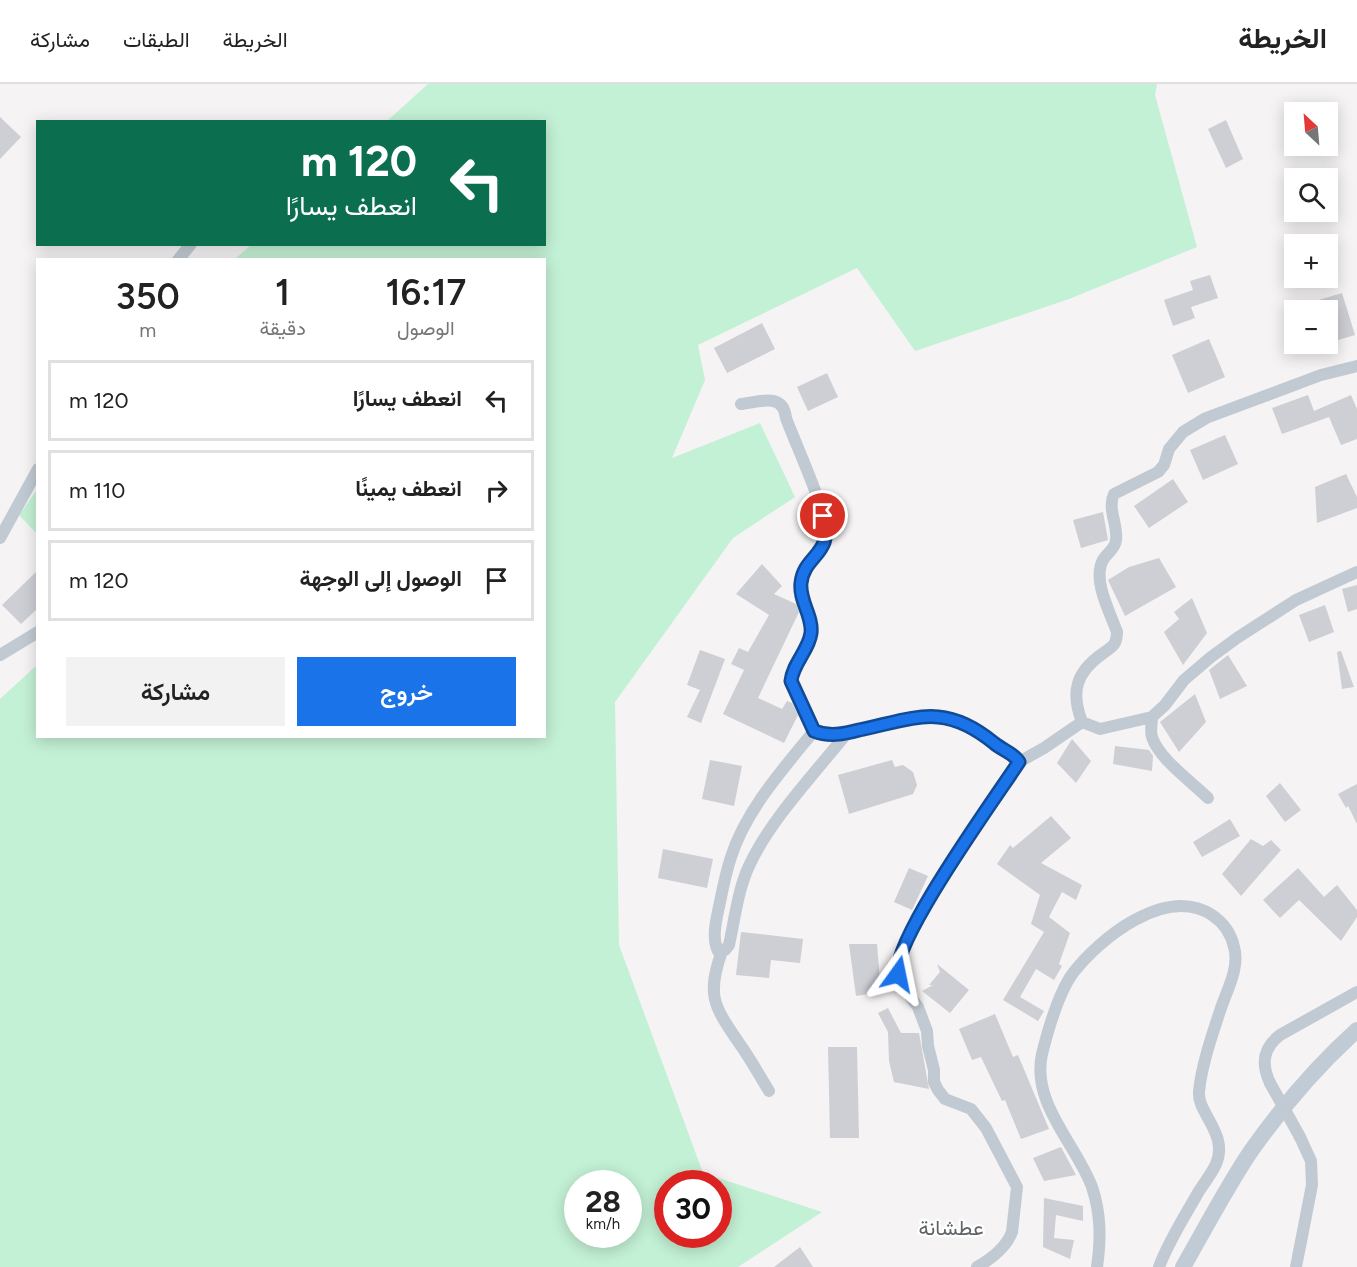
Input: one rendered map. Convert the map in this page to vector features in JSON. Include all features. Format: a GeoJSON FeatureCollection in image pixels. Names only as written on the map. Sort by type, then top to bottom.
{"type":"FeatureCollection","features":[{"type":"Feature","properties":{"kind":"main road"},"geometry":{"type":"LineString","coordinates":[[1183,1267],[1251,1150],[1296,1091],[1357,1030]]}},
{"type":"Feature","properties":{"kind":"street"},"geometry":{"type":"LineString","coordinates":[[180,258],[189,246]]}},
{"type":"Feature","properties":{"kind":"street"},"geometry":{"type":"LineString","coordinates":[[1357,366],[1321,375],[1206,418],[1183,432],[1169,449],[1164,465],[1158,472],[1114,494],[1110,501],[1116,539],[1111,551],[1103,560],[1100,580],[1117,632],[1117,641],[1113,648],[1102,654],[1081,674],[1075,705],[1082,722],[1100,729],[1152,717],[1165,705],[1184,680],[1237,638],[1296,600],[1357,572]]}},
{"type":"Feature","properties":{"kind":"street"},"geometry":{"type":"LineString","coordinates":[[741,404],[768,400],[780,403],[785,408],[786,418],[820,503],[827,528],[826,539],[801,581],[801,592],[811,625],[811,636],[797,661],[791,681],[814,731],[825,735],[847,733],[928,716],[953,718],[977,729],[1002,750],[1016,756],[1019,762]]}},
{"type":"Feature","properties":{"kind":"street"},"geometry":{"type":"LineString","coordinates":[[0,538],[36,473]]}},
{"type":"Feature","properties":{"kind":"street"},"geometry":{"type":"LineString","coordinates":[[0,656],[36,633]]}},
{"type":"Feature","properties":{"kind":"street"},"geometry":{"type":"LineString","coordinates":[[1152,717],[1152,736],[1159,749],[1171,764],[1208,798]]}},
{"type":"Feature","properties":{"kind":"street"},"geometry":{"type":"LineString","coordinates":[[977,1267],[999,1251],[1009,1239],[1012,1232],[1017,1186],[986,1128],[971,1109],[945,1099],[938,1090],[934,1082],[927,1031],[918,1007],[900,982],[896,966],[922,909],[1019,762],[1082,722]]}},
{"type":"Feature","properties":{"kind":"street"},"geometry":{"type":"LineString","coordinates":[[722,951],[718,951],[716,947],[715,930],[735,846],[766,792],[814,731]]}},
{"type":"Feature","properties":{"kind":"street"},"geometry":{"type":"LineString","coordinates":[[769,1091],[716,1008],[715,971],[722,951],[729,945],[744,879],[760,845],[793,799],[847,733]]}},
{"type":"Feature","properties":{"kind":"street"},"geometry":{"type":"LineString","coordinates":[[1097,1267],[1100,1243],[1098,1210],[1091,1185],[1063,1134],[1043,1088],[1040,1075],[1042,1052],[1064,990],[1073,974],[1105,941],[1148,914],[1170,906],[1198,909],[1222,922],[1235,949],[1235,964],[1213,1031],[1199,1091],[1200,1102],[1214,1127],[1217,1140],[1217,1163],[1177,1229],[1159,1267]]}},
{"type":"Feature","properties":{"kind":"street"},"geometry":{"type":"LineString","coordinates":[[1296,1267],[1312,1185],[1311,1161],[1270,1083],[1264,1058],[1271,1042],[1280,1035],[1357,992]]}},
{"type":"Feature","properties":{"kind":"green space"},"geometry":{"type":"Polygon","coordinates":[[[428,84],[1157,84],[1155,95],[1197,247],[1069,299],[915,351],[857,268],[698,345],[705,380],[672,458],[760,423],[795,497],[733,538],[615,702],[619,945],[702,1170],[654,1170],[654,1248],[732,1248],[732,1183],[822,1212],[738,1267],[0,1267],[0,699],[36,666],[36,738],[546,738],[546,258],[236,258],[250,246],[546,246],[546,120],[388,120],[428,84]]]}},
{"type":"Feature","properties":{"kind":"green space"},"geometry":{"type":"Polygon","coordinates":[[[36,491],[36,533],[19,515],[36,491]]]}},
{"type":"Feature","properties":{"kind":"building"},"geometry":{"type":"Polygon","coordinates":[[[0,117],[21,137],[0,159],[0,117]]]}},
{"type":"Feature","properties":{"kind":"building"},"geometry":{"type":"Polygon","coordinates":[[[1226,120],[1243,159],[1226,168],[1208,129],[1226,120]]]}},
{"type":"Feature","properties":{"kind":"building"},"geometry":{"type":"Polygon","coordinates":[[[1210,275],[1218,298],[1191,307],[1195,318],[1173,326],[1164,300],[1193,290],[1190,281],[1210,275]]]}},
{"type":"Feature","properties":{"kind":"building"},"geometry":{"type":"Polygon","coordinates":[[[1342,293],[1355,335],[1338,340],[1338,300],[1319,300],[1342,293]]]}},
{"type":"Feature","properties":{"kind":"building"},"geometry":{"type":"Polygon","coordinates":[[[762,323],[775,349],[727,373],[714,348],[762,323]]]}},
{"type":"Feature","properties":{"kind":"building"},"geometry":{"type":"Polygon","coordinates":[[[1209,339],[1225,377],[1188,393],[1172,355],[1209,339]]]}},
{"type":"Feature","properties":{"kind":"building"},"geometry":{"type":"Polygon","coordinates":[[[827,373],[838,397],[808,411],[797,387],[827,373]]]}},
{"type":"Feature","properties":{"kind":"building"},"geometry":{"type":"Polygon","coordinates":[[[1308,395],[1314,411],[1351,395],[1357,409],[1357,439],[1341,445],[1329,417],[1282,434],[1272,408],[1308,395]]]}},
{"type":"Feature","properties":{"kind":"building"},"geometry":{"type":"Polygon","coordinates":[[[1225,435],[1238,464],[1203,480],[1190,450],[1225,435]]]}},
{"type":"Feature","properties":{"kind":"building"},"geometry":{"type":"Polygon","coordinates":[[[1346,474],[1357,497],[1357,508],[1317,523],[1315,487],[1346,474]]]}},
{"type":"Feature","properties":{"kind":"building"},"geometry":{"type":"Polygon","coordinates":[[[1173,479],[1188,502],[1149,528],[1134,506],[1173,479]]]}},
{"type":"Feature","properties":{"kind":"building"},"geometry":{"type":"Polygon","coordinates":[[[1103,512],[1108,540],[1081,548],[1073,520],[1103,512]]]}},
{"type":"Feature","properties":{"kind":"building"},"geometry":{"type":"Polygon","coordinates":[[[1159,558],[1176,587],[1125,616],[1108,580],[1129,567],[1159,558]]]}},
{"type":"Feature","properties":{"kind":"building"},"geometry":{"type":"Polygon","coordinates":[[[762,564],[782,586],[774,594],[796,604],[799,612],[758,698],[782,709],[787,701],[792,703],[798,715],[784,743],[723,714],[744,670],[731,664],[739,648],[748,652],[769,615],[736,594],[762,564]]]}},
{"type":"Feature","properties":{"kind":"building"},"geometry":{"type":"Polygon","coordinates":[[[36,572],[36,610],[21,624],[2,605],[36,572]]]}},
{"type":"Feature","properties":{"kind":"building"},"geometry":{"type":"Polygon","coordinates":[[[1357,585],[1357,609],[1348,612],[1342,589],[1357,585]]]}},
{"type":"Feature","properties":{"kind":"building"},"geometry":{"type":"Polygon","coordinates":[[[1192,598],[1207,633],[1183,665],[1164,632],[1179,619],[1174,612],[1192,598]]]}},
{"type":"Feature","properties":{"kind":"building"},"geometry":{"type":"Polygon","coordinates":[[[1325,605],[1334,632],[1309,642],[1299,615],[1325,605]]]}},
{"type":"Feature","properties":{"kind":"building"},"geometry":{"type":"Polygon","coordinates":[[[700,650],[725,659],[701,723],[687,717],[700,690],[687,685],[700,650]]]}},
{"type":"Feature","properties":{"kind":"building"},"geometry":{"type":"Polygon","coordinates":[[[1341,651],[1354,687],[1342,689],[1337,652],[1341,651]]]}},
{"type":"Feature","properties":{"kind":"building"},"geometry":{"type":"Polygon","coordinates":[[[1228,655],[1247,686],[1220,699],[1209,670],[1228,655]]]}},
{"type":"Feature","properties":{"kind":"building"},"geometry":{"type":"Polygon","coordinates":[[[1195,694],[1206,722],[1179,752],[1160,722],[1195,694]]]}},
{"type":"Feature","properties":{"kind":"building"},"geometry":{"type":"Polygon","coordinates":[[[1072,739],[1091,761],[1076,783],[1057,763],[1072,739]]]}},
{"type":"Feature","properties":{"kind":"building"},"geometry":{"type":"Polygon","coordinates":[[[1115,746],[1149,750],[1153,756],[1152,771],[1113,764],[1115,746]]]}},
{"type":"Feature","properties":{"kind":"building"},"geometry":{"type":"Polygon","coordinates":[[[710,760],[742,766],[734,806],[702,799],[710,760]]]}},
{"type":"Feature","properties":{"kind":"building"},"geometry":{"type":"Polygon","coordinates":[[[892,760],[895,767],[903,765],[913,772],[917,785],[913,794],[849,814],[838,775],[892,760]]]}},
{"type":"Feature","properties":{"kind":"building"},"geometry":{"type":"Polygon","coordinates":[[[1280,783],[1301,810],[1285,822],[1266,796],[1280,783]]]}},
{"type":"Feature","properties":{"kind":"building"},"geometry":{"type":"Polygon","coordinates":[[[1357,784],[1357,824],[1348,806],[1346,808],[1338,794],[1357,784]]]}},
{"type":"Feature","properties":{"kind":"building"},"geometry":{"type":"Polygon","coordinates":[[[1051,816],[1071,838],[1041,863],[1082,885],[1076,900],[1062,892],[1049,917],[1070,933],[1059,964],[1062,966],[1054,980],[1036,969],[1020,997],[1044,1011],[1038,1021],[1003,1000],[1044,932],[1031,924],[1040,895],[997,864],[1010,845],[1013,848],[1051,816]]]}},
{"type":"Feature","properties":{"kind":"building"},"geometry":{"type":"Polygon","coordinates":[[[1230,819],[1240,836],[1202,857],[1193,842],[1230,819]]]}},
{"type":"Feature","properties":{"kind":"building"},"geometry":{"type":"Polygon","coordinates":[[[1251,839],[1263,846],[1271,840],[1281,850],[1241,896],[1222,874],[1251,839]]]}},
{"type":"Feature","properties":{"kind":"building"},"geometry":{"type":"Polygon","coordinates":[[[663,849],[713,859],[707,888],[658,878],[663,849]]]}},
{"type":"Feature","properties":{"kind":"building"},"geometry":{"type":"Polygon","coordinates":[[[909,868],[928,876],[912,910],[894,902],[909,868]]]}},
{"type":"Feature","properties":{"kind":"building"},"geometry":{"type":"Polygon","coordinates":[[[1298,868],[1324,897],[1337,885],[1357,910],[1357,917],[1341,941],[1299,900],[1280,918],[1263,900],[1298,868]]]}},
{"type":"Feature","properties":{"kind":"building"},"geometry":{"type":"Polygon","coordinates":[[[741,932],[803,939],[800,963],[771,960],[769,978],[736,975],[741,932]]]}},
{"type":"Feature","properties":{"kind":"building"},"geometry":{"type":"Polygon","coordinates":[[[849,944],[877,944],[881,992],[856,996],[849,944]]]}},
{"type":"Feature","properties":{"kind":"building"},"geometry":{"type":"Polygon","coordinates":[[[937,964],[969,990],[950,1013],[922,991],[933,985],[929,985],[940,972],[937,964]]]}},
{"type":"Feature","properties":{"kind":"building"},"geometry":{"type":"Polygon","coordinates":[[[888,1008],[901,1033],[919,1033],[929,1089],[894,1082],[889,1061],[888,1032],[878,1013],[888,1008]]]}},
{"type":"Feature","properties":{"kind":"building"},"geometry":{"type":"Polygon","coordinates":[[[995,1014],[1013,1057],[1018,1055],[1049,1129],[1021,1139],[1005,1100],[1002,1101],[981,1057],[972,1060],[959,1029],[995,1014]]]}},
{"type":"Feature","properties":{"kind":"building"},"geometry":{"type":"Polygon","coordinates":[[[828,1047],[857,1047],[859,1138],[830,1138],[828,1047]]]}},
{"type":"Feature","properties":{"kind":"building"},"geometry":{"type":"Polygon","coordinates":[[[1061,1147],[1076,1175],[1044,1181],[1033,1158],[1061,1147]]]}},
{"type":"Feature","properties":{"kind":"building"},"geometry":{"type":"Polygon","coordinates":[[[1044,1198],[1083,1206],[1083,1221],[1056,1215],[1054,1238],[1074,1240],[1070,1259],[1043,1247],[1044,1198]]]}},
{"type":"Feature","properties":{"kind":"building"},"geometry":{"type":"Polygon","coordinates":[[[800,1247],[813,1267],[774,1267],[800,1247]]]}},
{"type":"Feature","properties":{"kind":"district","name":"عطشانة"},"geometry":{"type":"Point","coordinates":[951,1227]}},
{"type":"Feature","properties":{"kind":"route"},"geometry":{"type":"LineString","coordinates":[[823,516],[827,528],[826,539],[801,581],[801,592],[811,625],[811,636],[797,661],[791,681],[806,718],[814,731],[825,735],[847,733],[928,716],[953,718],[977,729],[1002,750],[1016,756],[1019,762],[922,909],[896,966],[898,974]]}}]}
